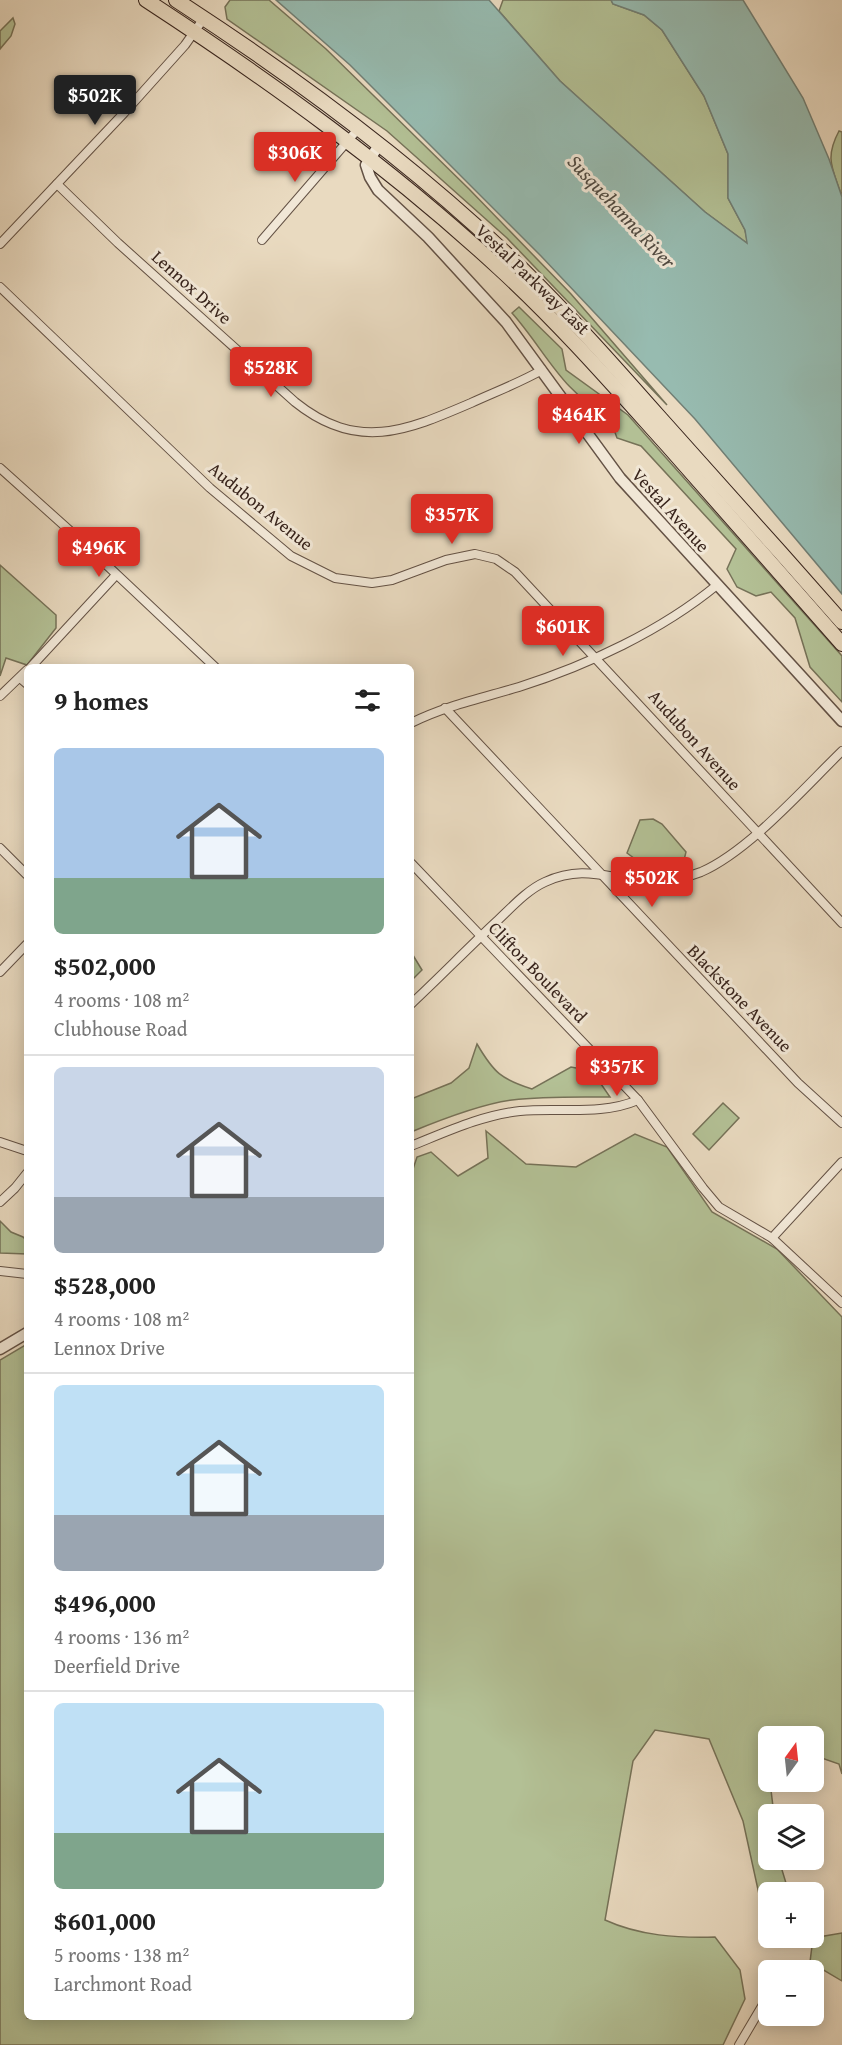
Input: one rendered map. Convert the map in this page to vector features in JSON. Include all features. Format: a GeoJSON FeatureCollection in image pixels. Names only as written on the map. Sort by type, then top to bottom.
{"type":"FeatureCollection","features":[{"type":"Feature","properties":{"kind":"main road","name":"Vestal Parkway East"},"geometry":{"type":"LineString","coordinates":[[146,0],[195,32],[348,141],[458,231],[550,319],[628,402],[842,644]]}},
{"type":"Feature","properties":{"kind":"main road","name":"Vestal Parkway East"},"geometry":{"type":"LineString","coordinates":[[176,0],[275,67],[358,129],[483,232],[558,304],[842,622]]}},
{"type":"Feature","properties":{"kind":"street"},"geometry":{"type":"LineString","coordinates":[[0,244],[124,113],[195,32],[204,18]]}},
{"type":"Feature","properties":{"kind":"street"},"geometry":{"type":"LineString","coordinates":[[262,240],[358,129]]}},
{"type":"Feature","properties":{"kind":"street"},"geometry":{"type":"LineString","coordinates":[[369,157],[378,145]]}},
{"type":"Feature","properties":{"kind":"street","name":"Vestal Avenue"},"geometry":{"type":"LineString","coordinates":[[369,157],[366,169],[378,190],[428,237],[486,299],[524,345],[620,478],[842,721]]}},
{"type":"Feature","properties":{"kind":"street","name":"Lennox Drive"},"geometry":{"type":"LineString","coordinates":[[57,184],[118,243],[295,402],[322,420],[336,426],[365,432],[396,431],[450,412],[542,370]]}},
{"type":"Feature","properties":{"kind":"street","name":"Audubon Avenue"},"geometry":{"type":"LineString","coordinates":[[0,287],[210,488],[291,556],[335,578],[372,584],[392,580],[463,555],[496,559],[515,572],[597,657],[842,923]]}},
{"type":"Feature","properties":{"kind":"street"},"geometry":{"type":"LineString","coordinates":[[0,468],[212,664]]}},
{"type":"Feature","properties":{"kind":"street"},"geometry":{"type":"LineString","coordinates":[[33,664],[116,575]]}},
{"type":"Feature","properties":{"kind":"street"},"geometry":{"type":"LineString","coordinates":[[414,722],[445,708],[519,687],[597,657],[638,636],[701,598],[717,585]]}},
{"type":"Feature","properties":{"kind":"street"},"geometry":{"type":"LineString","coordinates":[[0,696],[24,681]]}},
{"type":"Feature","properties":{"kind":"street","name":"Blackstone Avenue"},"geometry":{"type":"LineString","coordinates":[[445,708],[790,1074],[842,1123]]}},
{"type":"Feature","properties":{"kind":"street"},"geometry":{"type":"LineString","coordinates":[[414,1001],[513,906],[536,887],[573,873],[591,872],[650,881],[688,876],[704,871],[757,833],[842,751]]}},
{"type":"Feature","properties":{"kind":"street"},"geometry":{"type":"LineString","coordinates":[[0,848],[24,871]]}},
{"type":"Feature","properties":{"kind":"street","name":"Clifton Boulevard"},"geometry":{"type":"LineString","coordinates":[[414,866],[638,1100],[719,1207],[772,1238],[842,1304]]}},
{"type":"Feature","properties":{"kind":"street"},"geometry":{"type":"LineString","coordinates":[[0,972],[24,947]]}},
{"type":"Feature","properties":{"kind":"street"},"geometry":{"type":"LineString","coordinates":[[414,1145],[465,1124],[492,1116],[541,1110],[604,1109],[638,1100]]}},
{"type":"Feature","properties":{"kind":"street"},"geometry":{"type":"LineString","coordinates":[[0,1142],[24,1150]]}},
{"type":"Feature","properties":{"kind":"street"},"geometry":{"type":"LineString","coordinates":[[772,1238],[842,1162]]}},
{"type":"Feature","properties":{"kind":"street"},"geometry":{"type":"LineString","coordinates":[[0,1202],[24,1177]]}},
{"type":"Feature","properties":{"kind":"street"},"geometry":{"type":"LineString","coordinates":[[0,1271],[24,1274]]}},
{"type":"Feature","properties":{"kind":"street"},"geometry":{"type":"LineString","coordinates":[[0,1348],[24,1335]]}},
{"type":"Feature","properties":{"kind":"street"},"geometry":{"type":"LineString","coordinates":[[739,2045],[758,2013]]}},
{"type":"Feature","properties":{"kind":"green space"},"geometry":{"type":"Polygon","coordinates":[[[230,0],[269,0],[326,49],[469,189],[571,294],[667,405],[507,238],[387,131],[227,19],[225,7],[230,0]]]}},
{"type":"Feature","properties":{"kind":"green space"},"geometry":{"type":"Polygon","coordinates":[[[503,0],[611,0],[613,4],[644,15],[662,30],[704,96],[728,154],[728,198],[745,230],[748,244],[705,212],[560,81],[499,11],[503,0]]]}},
{"type":"Feature","properties":{"kind":"green space"},"geometry":{"type":"Polygon","coordinates":[[[13,18],[15,24],[11,36],[0,49],[0,31],[13,18]]]}},
{"type":"Feature","properties":{"kind":"green space"},"geometry":{"type":"Polygon","coordinates":[[[839,131],[842,132],[842,197],[831,157],[834,141],[839,131]]]}},
{"type":"Feature","properties":{"kind":"green space"},"geometry":{"type":"Polygon","coordinates":[[[519,307],[562,349],[566,370],[628,415],[842,656],[842,702],[810,667],[795,618],[771,592],[756,596],[737,587],[727,569],[736,549],[641,446],[617,438],[609,416],[593,406],[566,383],[512,313],[519,307]]]}},
{"type":"Feature","properties":{"kind":"green space"},"geometry":{"type":"Polygon","coordinates":[[[0,565],[56,615],[56,628],[28,664],[6,658],[0,676],[0,565]]]}},
{"type":"Feature","properties":{"kind":"green space"},"geometry":{"type":"Polygon","coordinates":[[[653,819],[662,824],[686,852],[684,860],[661,868],[641,863],[627,853],[640,820],[653,819]]]}},
{"type":"Feature","properties":{"kind":"green space"},"geometry":{"type":"Polygon","coordinates":[[[414,957],[422,970],[414,978],[414,957]]]}},
{"type":"Feature","properties":{"kind":"green space"},"geometry":{"type":"Polygon","coordinates":[[[477,1044],[499,1074],[521,1085],[532,1089],[571,1067],[592,1071],[610,1097],[537,1098],[500,1102],[461,1113],[414,1131],[414,1098],[451,1083],[469,1068],[477,1044]]]}},
{"type":"Feature","properties":{"kind":"green space"},"geometry":{"type":"Polygon","coordinates":[[[723,1103],[739,1118],[709,1150],[693,1134],[723,1103]]]}},
{"type":"Feature","properties":{"kind":"green space"},"geometry":{"type":"Polygon","coordinates":[[[486,1131],[526,1164],[576,1167],[635,1134],[667,1147],[712,1212],[777,1249],[842,1317],[842,1774],[839,1764],[824,1759],[824,1726],[758,1726],[758,1792],[771,1792],[773,1804],[758,1804],[758,1870],[782,1870],[786,1882],[758,1882],[758,1890],[743,1821],[709,1739],[655,1730],[633,1761],[605,1920],[645,1933],[715,1937],[740,1970],[745,1999],[723,2045],[0,2045],[0,1360],[24,1346],[24,2020],[414,2020],[414,1166],[417,1157],[431,1152],[458,1176],[488,1158],[486,1131]]]}},
{"type":"Feature","properties":{"kind":"green space"},"geometry":{"type":"Polygon","coordinates":[[[0,1221],[11,1232],[24,1238],[24,1254],[0,1253],[0,1221]]]}},
{"type":"Feature","properties":{"kind":"green space"},"geometry":{"type":"Polygon","coordinates":[[[842,1933],[842,1981],[824,1970],[824,1960],[810,1960],[812,1948],[824,1948],[824,1936],[842,1933]]]}},
{"type":"Feature","properties":{"kind":"water","name":"Susquehanna River"},"geometry":{"type":"Polygon","coordinates":[[[276,0],[489,0],[560,81],[705,212],[747,243],[745,230],[728,198],[728,154],[704,96],[662,30],[644,15],[613,4],[611,0],[743,0],[803,98],[829,159],[842,197],[842,594],[695,419],[541,256],[350,65],[276,0]]]}}]}
